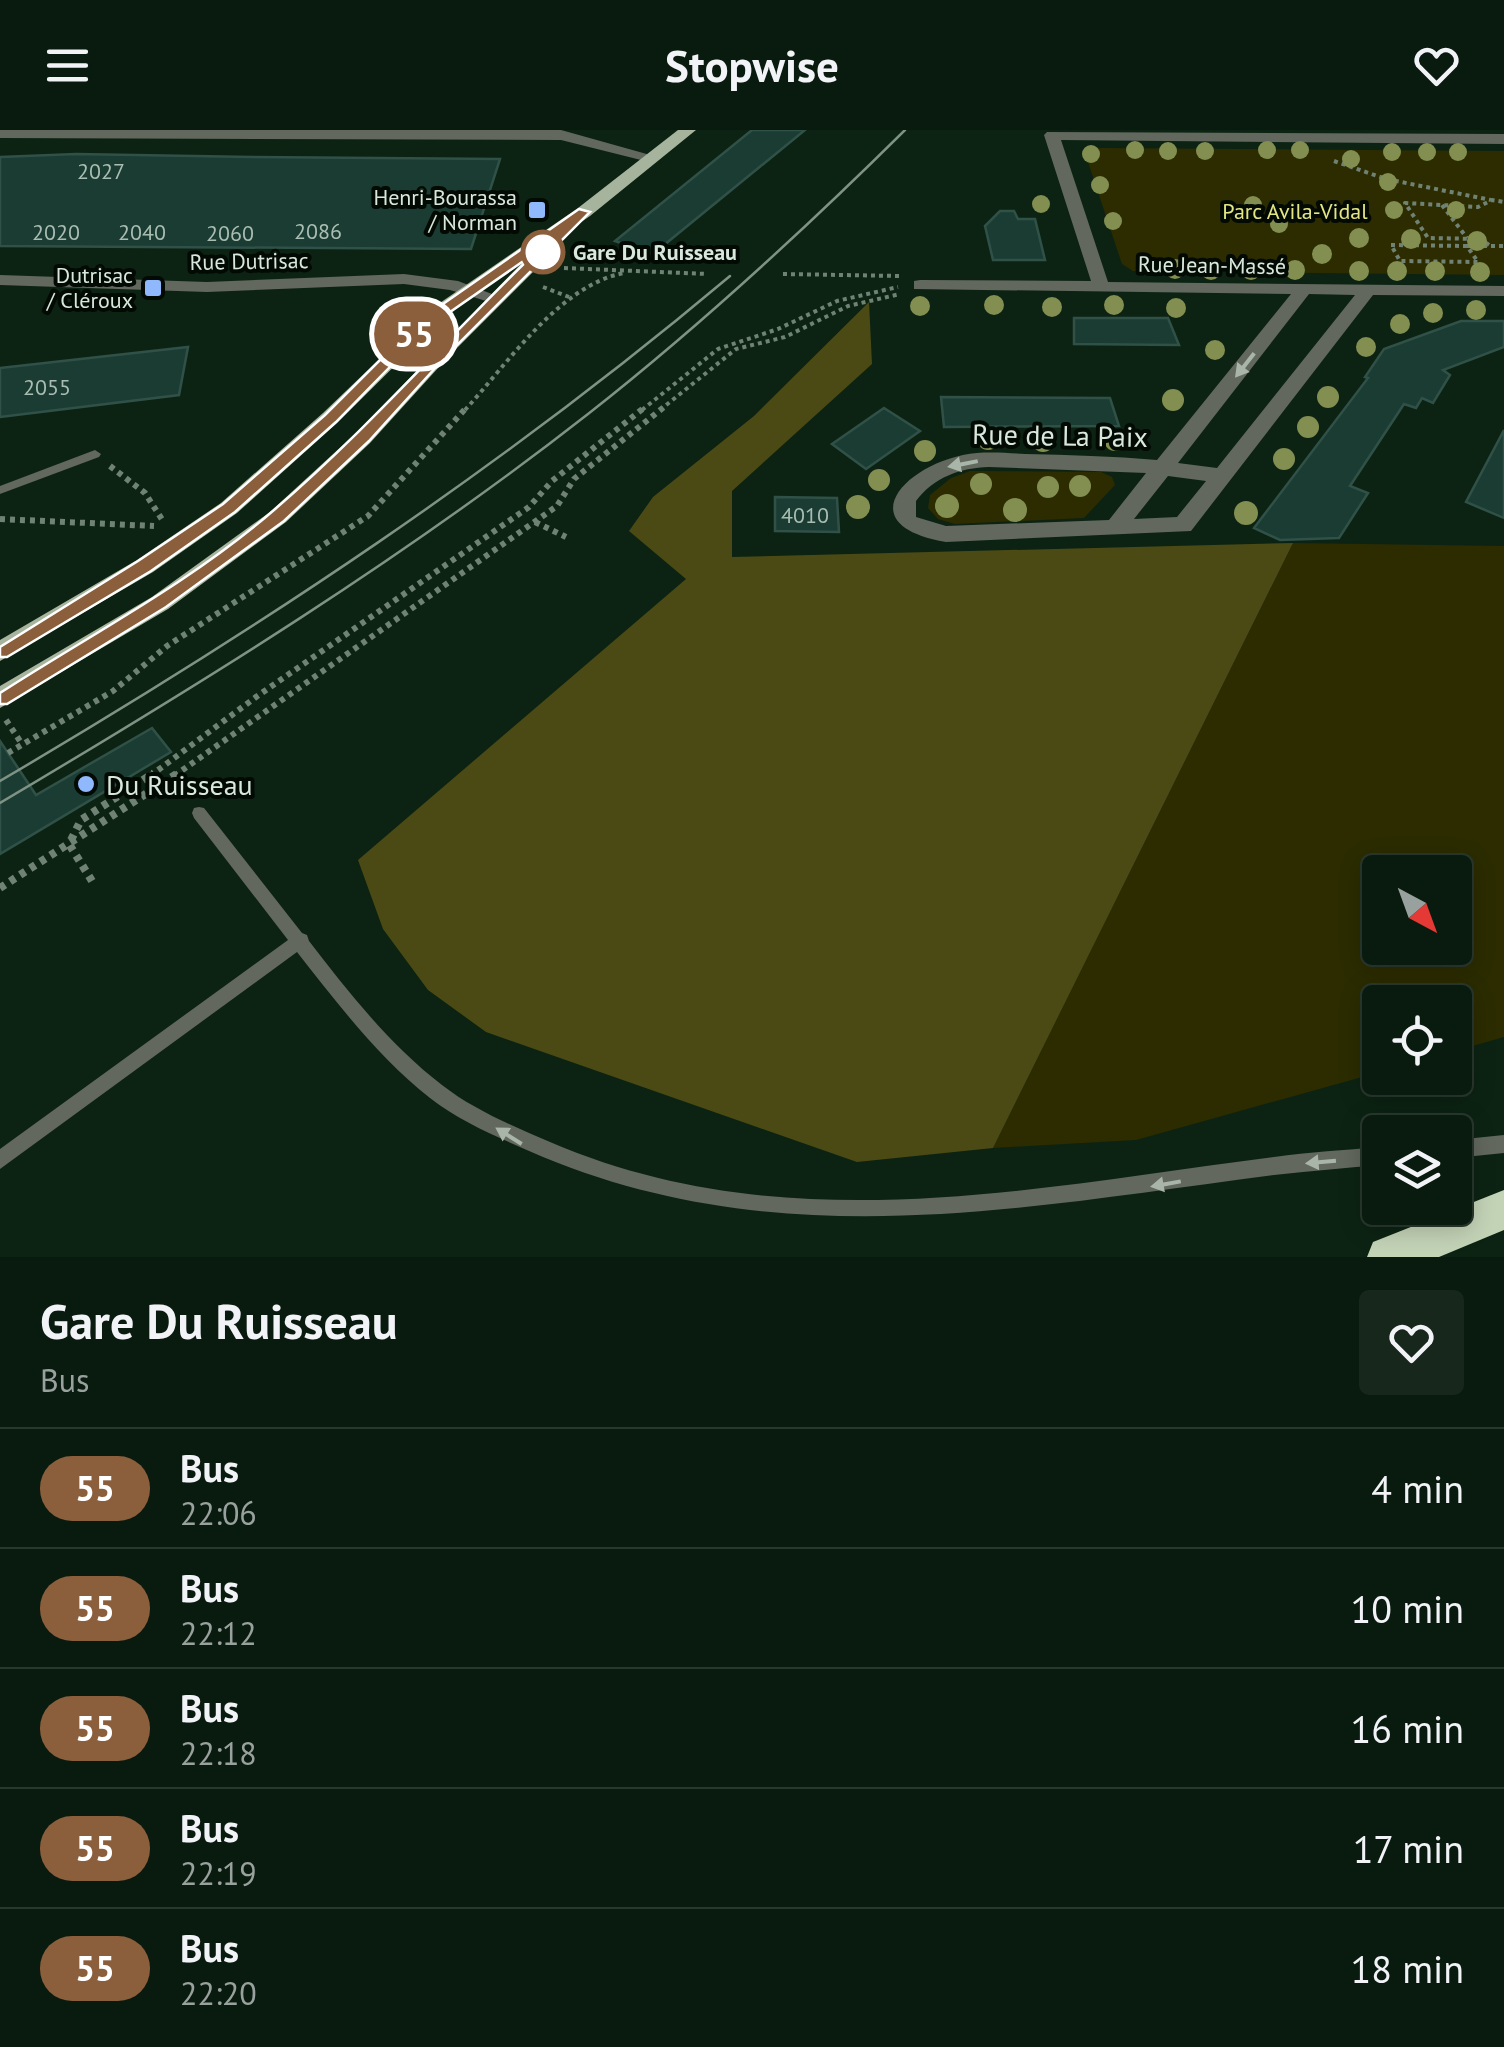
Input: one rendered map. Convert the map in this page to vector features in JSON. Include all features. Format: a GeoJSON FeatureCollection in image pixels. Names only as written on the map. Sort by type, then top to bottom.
{"type":"FeatureCollection","features":[{"type":"Feature","properties":{"kind":"highway"},"geometry":{"type":"LineString","coordinates":[[1388,1257],[1504,1210]]}},
{"type":"Feature","properties":{"kind":"main road"},"geometry":{"type":"LineString","coordinates":[[0,652],[131,575],[229,508],[330,418],[425,323],[584,212],[688,130]]}},
{"type":"Feature","properties":{"kind":"main road"},"geometry":{"type":"LineString","coordinates":[[3,709],[278,517],[363,438],[584,212]]}},
{"type":"Feature","properties":{"kind":"street"},"geometry":{"type":"LineString","coordinates":[[0,132],[561,136],[653,158]]}},
{"type":"Feature","properties":{"kind":"street"},"geometry":{"type":"LineString","coordinates":[[1101,286],[1052,135],[1504,139]]}},
{"type":"Feature","properties":{"kind":"street","name":"Rue Dutrisac"},"geometry":{"type":"LineString","coordinates":[[0,280],[207,286],[404,279],[469,290],[496,299]]}},
{"type":"Feature","properties":{"kind":"street","name":"Rue Jean-Massé"},"geometry":{"type":"LineString","coordinates":[[920,285],[1504,291]]}},
{"type":"Feature","properties":{"kind":"street","name":"Rue de La Paix"},"geometry":{"type":"LineString","coordinates":[[1116,526],[1305,288]]}},
{"type":"Feature","properties":{"kind":"street","name":"Rue de La Paix"},"geometry":{"type":"LineString","coordinates":[[1224,476],[1116,462],[959,463],[912,488],[903,500],[902,512],[906,522],[930,533],[1184,525],[1224,476],[1368,290]]}},
{"type":"Feature","properties":{"kind":"lane"},"geometry":{"type":"LineString","coordinates":[[0,490],[95,454]]}},
{"type":"Feature","properties":{"kind":"lane"},"geometry":{"type":"LineString","coordinates":[[199,813],[358,1012],[429,1087],[528,1147],[590,1176],[664,1199],[738,1215],[808,1223],[951,1218],[1262,1168],[1362,1158]]}},
{"type":"Feature","properties":{"kind":"lane"},"geometry":{"type":"LineString","coordinates":[[0,1160],[301,940]]}},
{"type":"Feature","properties":{"kind":"lane"},"geometry":{"type":"LineString","coordinates":[[1472,1147],[1504,1144]]}},
{"type":"Feature","properties":{"kind":"path"},"geometry":{"type":"LineString","coordinates":[[1328,155],[1351,169],[1504,202]]}},
{"type":"Feature","properties":{"kind":"path"},"geometry":{"type":"LineString","coordinates":[[1492,200],[1478,207],[1405,203],[1428,238],[1504,246]]}},
{"type":"Feature","properties":{"kind":"path"},"geometry":{"type":"LineString","coordinates":[[1442,204],[1467,242],[1478,262],[1400,261],[1390,245],[1467,242]]}},
{"type":"Feature","properties":{"kind":"path"},"geometry":{"type":"LineString","coordinates":[[564,268],[706,274]]}},
{"type":"Feature","properties":{"kind":"path"},"geometry":{"type":"LineString","coordinates":[[8,752],[113,691],[168,646],[368,516],[570,297],[602,277],[624,273]]}},
{"type":"Feature","properties":{"kind":"path"},"geometry":{"type":"LineString","coordinates":[[783,274],[902,276],[920,285]]}},
{"type":"Feature","properties":{"kind":"path"},"geometry":{"type":"LineString","coordinates":[[880,276],[881,290]]}},
{"type":"Feature","properties":{"kind":"path"},"geometry":{"type":"LineString","coordinates":[[69,844],[82,820],[174,761],[256,697],[529,507],[552,481],[718,349],[778,329],[837,301],[920,285]]}},
{"type":"Feature","properties":{"kind":"path"},"geometry":{"type":"LineString","coordinates":[[0,888],[194,763],[557,506],[574,480],[728,354],[785,337],[848,306],[920,285]]}},
{"type":"Feature","properties":{"kind":"path"},"geometry":{"type":"LineString","coordinates":[[542,286],[570,297]]}},
{"type":"Feature","properties":{"kind":"path"},"geometry":{"type":"LineString","coordinates":[[0,520],[166,526],[145,493],[95,454]]}},
{"type":"Feature","properties":{"kind":"path"},"geometry":{"type":"LineString","coordinates":[[535,522],[566,537]]}},
{"type":"Feature","properties":{"kind":"path"},"geometry":{"type":"LineString","coordinates":[[3,709],[22,744]]}},
{"type":"Feature","properties":{"kind":"path"},"geometry":{"type":"LineString","coordinates":[[69,844],[92,882]]}},
{"type":"Feature","properties":{"kind":"green space","name":"Parc Avila-Vidal"},"geometry":{"type":"Polygon","coordinates":[[[1097,148],[1504,151],[1504,275],[1133,271],[1122,264],[1085,153],[1097,148]]]}},
{"type":"Feature","properties":{"kind":"green space"},"geometry":{"type":"Polygon","coordinates":[[[970,471],[1101,472],[1112,477],[1115,485],[1084,518],[955,524],[938,519],[928,508],[930,495],[951,478],[970,471]]]}},
{"type":"Feature","properties":{"kind":"green space"},"geometry":{"type":"Polygon","coordinates":[[[1293,543],[1504,546],[1504,1037],[1472,1046],[1472,985],[1362,985],[1362,1077],[1136,1140],[993,1148],[1293,543]]]}},
{"type":"Feature","properties":{"kind":"shaded area"},"geometry":{"type":"Polygon","coordinates":[[[869,302],[872,364],[732,491],[732,557],[1293,543],[993,1148],[857,1162],[486,1032],[428,990],[383,929],[358,860],[686,579],[629,531],[653,497],[754,416],[869,302]]]}},
{"type":"Feature","properties":{"kind":"building"},"geometry":{"type":"Polygon","coordinates":[[[752,130],[805,130],[653,254],[615,241],[752,130]]]}},
{"type":"Feature","properties":{"kind":"building"},"geometry":{"type":"Polygon","coordinates":[[[76,154],[500,159],[471,249],[0,246],[0,157],[76,154]]]}},
{"type":"Feature","properties":{"kind":"building"},"geometry":{"type":"Polygon","coordinates":[[[1000,211],[1014,211],[1018,219],[1035,219],[1045,260],[993,260],[985,226],[1000,211]]]}},
{"type":"Feature","properties":{"kind":"building"},"geometry":{"type":"Polygon","coordinates":[[[1074,318],[1168,318],[1179,345],[1074,344],[1074,318]]]}},
{"type":"Feature","properties":{"kind":"building"},"geometry":{"type":"Polygon","coordinates":[[[1461,321],[1504,321],[1504,347],[1443,370],[1450,375],[1433,403],[1422,398],[1416,408],[1404,404],[1350,486],[1368,493],[1339,538],[1280,540],[1254,528],[1368,378],[1365,377],[1384,349],[1461,321]]]}},
{"type":"Feature","properties":{"kind":"building"},"geometry":{"type":"Polygon","coordinates":[[[188,347],[179,395],[0,417],[0,368],[188,347]]]}},
{"type":"Feature","properties":{"kind":"building"},"geometry":{"type":"Polygon","coordinates":[[[941,397],[1110,398],[1119,426],[944,427],[941,397]]]}},
{"type":"Feature","properties":{"kind":"building"},"geometry":{"type":"Polygon","coordinates":[[[884,408],[920,431],[866,469],[832,444],[884,408]]]}},
{"type":"Feature","properties":{"kind":"building"},"geometry":{"type":"Polygon","coordinates":[[[1504,430],[1504,518],[1466,502],[1504,430]]]}},
{"type":"Feature","properties":{"kind":"building"},"geometry":{"type":"Polygon","coordinates":[[[775,497],[837,498],[839,532],[775,531],[775,497]]]}},
{"type":"Feature","properties":{"kind":"building","name":"Du Ruisseau"},"geometry":{"type":"Polygon","coordinates":[[[152,728],[171,752],[0,854],[0,741],[36,795],[152,728]]]}},
{"type":"Feature","properties":{"kind":"tram line"},"geometry":{"type":"LineString","coordinates":[[0,803],[300,618],[518,467],[630,381],[711,312],[905,130]]}},
{"type":"Feature","properties":{"kind":"tram line"},"geometry":{"type":"LineString","coordinates":[[0,781],[190,665],[376,544],[556,415],[730,276]]}},
{"type":"Feature","properties":{"kind":"bus line","name":"55"},"geometry":{"type":"LineString","coordinates":[[0,652],[144,566],[229,508],[280,466],[425,323],[584,212],[441,352],[363,438],[278,517],[160,602],[0,698]]}},
{"type":"Feature","properties":{"kind":"place","name":"Henri-Bourassa / Norman"},"geometry":{"type":"Point","coordinates":[537,210]}},
{"type":"Feature","properties":{"kind":"place","name":"Gare Du Ruisseau"},"geometry":{"type":"Point","coordinates":[543,252]}},
{"type":"Feature","properties":{"kind":"place","name":"Dutrisac / Cléroux"},"geometry":{"type":"Point","coordinates":[153,288]}},
{"type":"Feature","properties":{"kind":"place","name":"Du Ruisseau"},"geometry":{"type":"Point","coordinates":[86,784]}}]}
